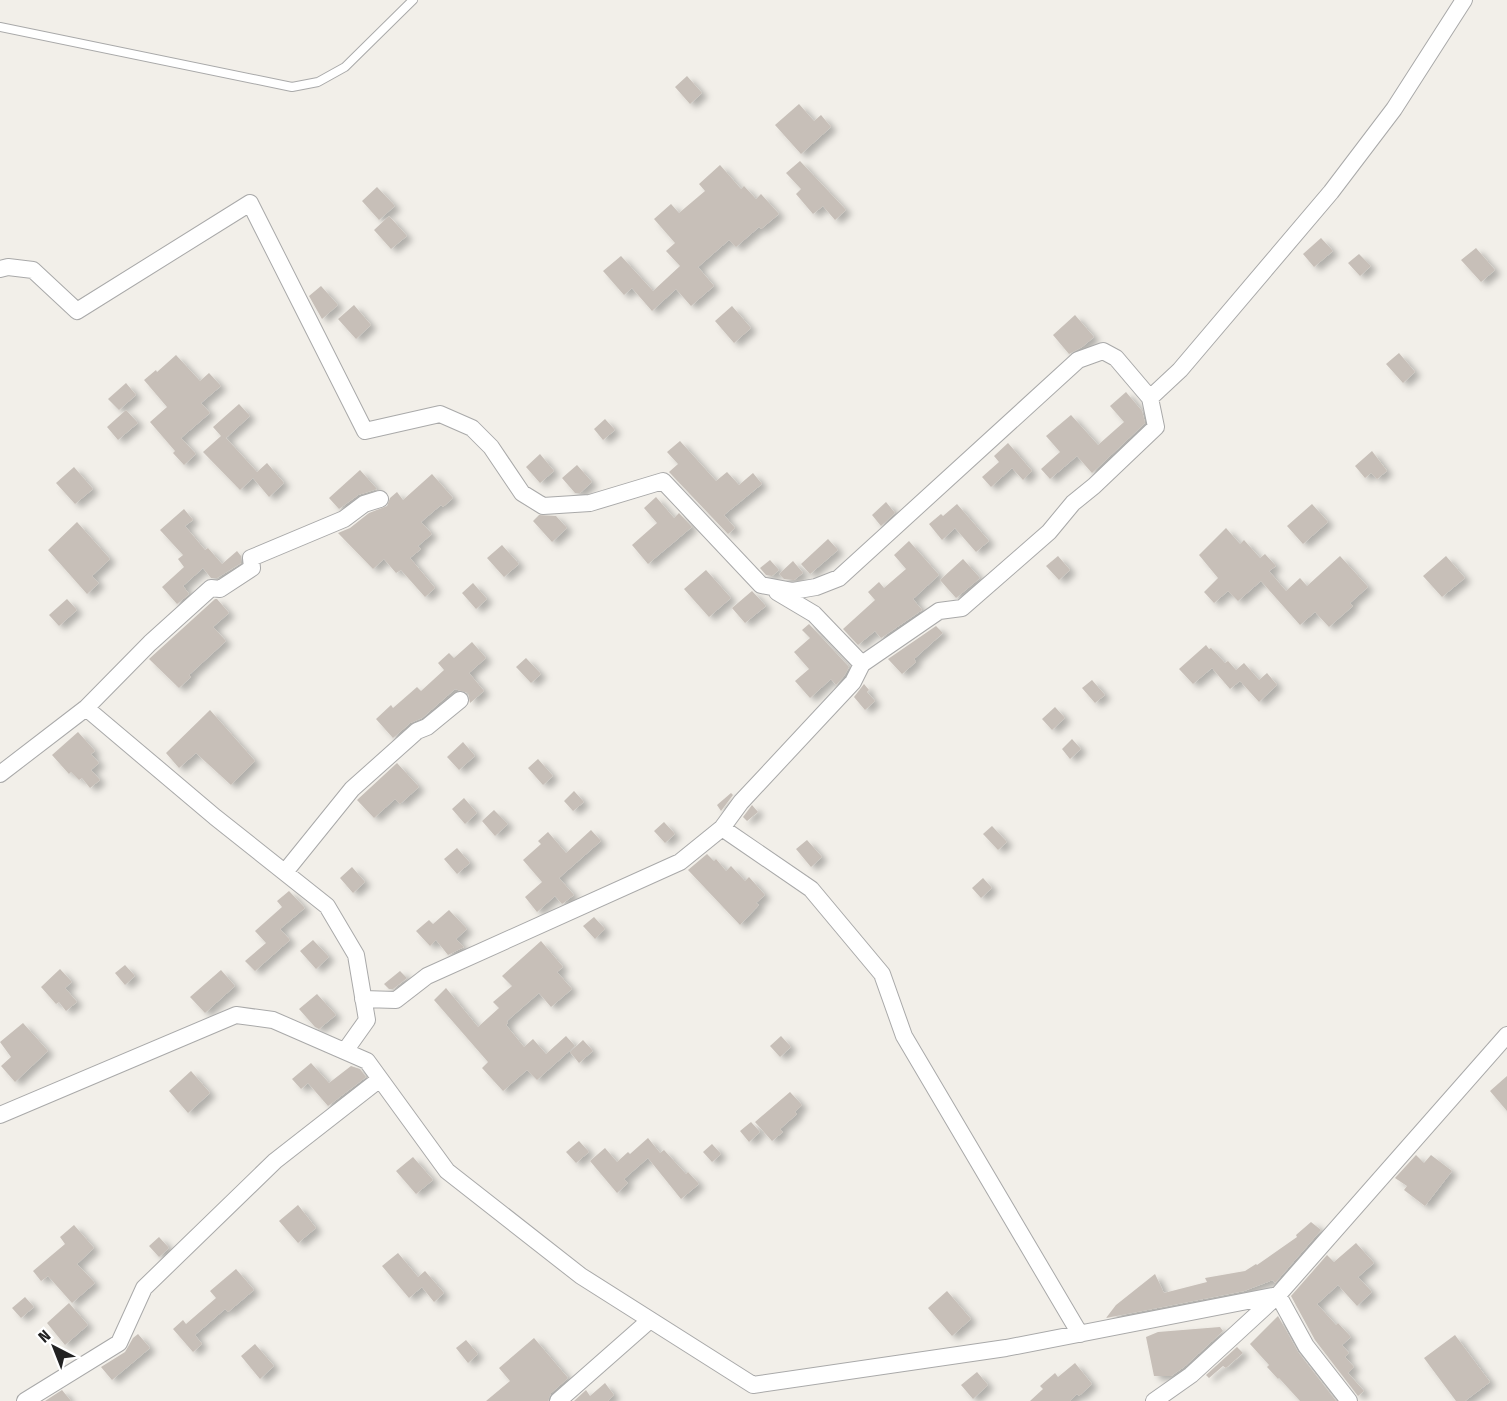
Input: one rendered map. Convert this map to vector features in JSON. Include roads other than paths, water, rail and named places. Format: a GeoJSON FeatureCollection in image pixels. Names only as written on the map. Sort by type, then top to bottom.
{"type":"FeatureCollection","features":[{"type":"Feature","properties":{"kind":"street"},"geometry":{"type":"LineString","coordinates":[[1150,398],[1180,370],[1330,192],[1394,109],[1464,0]]}},
{"type":"Feature","properties":{"kind":"street"},"geometry":{"type":"LineString","coordinates":[[0,269],[8,267],[33,270],[77,311],[250,203],[365,431],[440,414],[472,428],[491,447],[522,493],[543,506],[590,502],[663,481],[761,585],[793,591],[816,587],[839,578],[1078,360],[1103,351],[1116,358],[1150,398],[1156,427],[1073,503],[1049,532],[962,608],[939,611],[862,664],[853,682],[741,802],[722,828],[680,862],[427,976],[396,1000],[363,999]]}},
{"type":"Feature","properties":{"kind":"street"},"geometry":{"type":"LineString","coordinates":[[3,767],[86,708],[150,643],[211,588],[220,589],[252,568],[251,558],[344,519],[364,504],[380,499]]}},
{"type":"Feature","properties":{"kind":"street"},"geometry":{"type":"LineString","coordinates":[[771,588],[813,614],[862,664]]}},
{"type":"Feature","properties":{"kind":"street"},"geometry":{"type":"LineString","coordinates":[[285,872],[352,789],[417,731],[427,727],[460,700]]}},
{"type":"Feature","properties":{"kind":"street"},"geometry":{"type":"LineString","coordinates":[[86,708],[215,817],[327,906],[356,955],[367,1020],[345,1051]]}},
{"type":"Feature","properties":{"kind":"street"},"geometry":{"type":"LineString","coordinates":[[722,828],[811,889],[882,974],[904,1036],[1080,1334]]}},
{"type":"Feature","properties":{"kind":"street"},"geometry":{"type":"LineString","coordinates":[[0,1115],[236,1015],[273,1020],[367,1061],[447,1171],[581,1276],[753,1385],[1006,1348],[1278,1295]]}},
{"type":"Feature","properties":{"kind":"street"},"geometry":{"type":"LineString","coordinates":[[1154,1401],[1191,1375],[1278,1295],[1507,1035]]}},
{"type":"Feature","properties":{"kind":"street"},"geometry":{"type":"LineString","coordinates":[[25,1401],[119,1343],[144,1288],[275,1161],[380,1079]]}},
{"type":"Feature","properties":{"kind":"street"},"geometry":{"type":"LineString","coordinates":[[1278,1295],[1306,1346],[1349,1401]]}},
{"type":"Feature","properties":{"kind":"street"},"geometry":{"type":"LineString","coordinates":[[558,1401],[650,1320]]}},
{"type":"Feature","properties":{"kind":"lane"},"geometry":{"type":"LineString","coordinates":[[0,27],[292,87],[318,82],[345,67],[413,0]]}}]}
